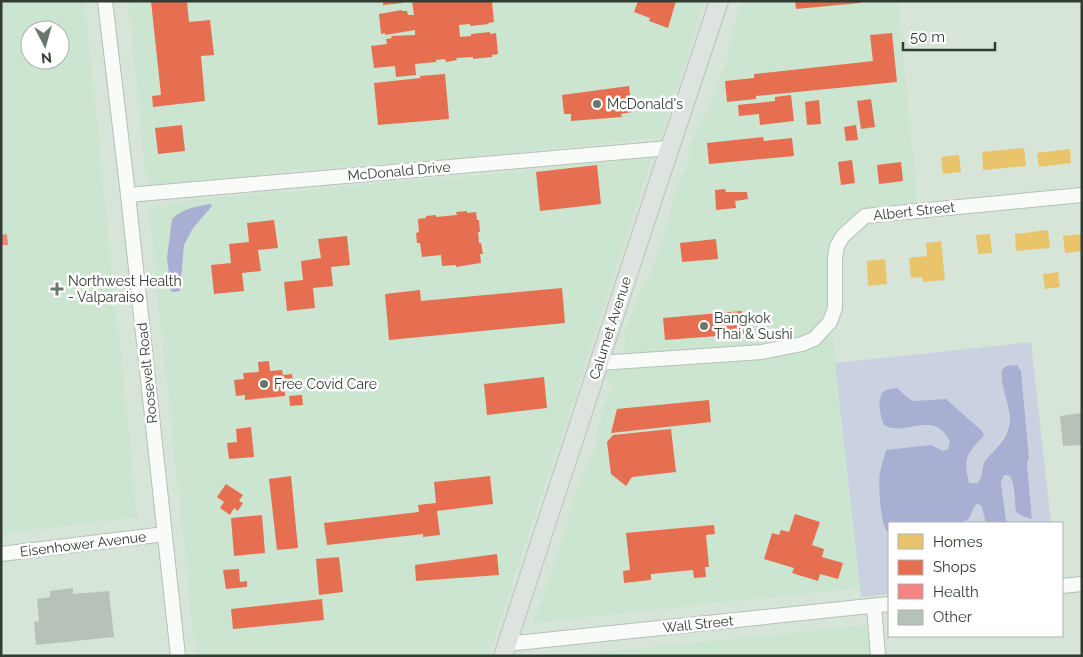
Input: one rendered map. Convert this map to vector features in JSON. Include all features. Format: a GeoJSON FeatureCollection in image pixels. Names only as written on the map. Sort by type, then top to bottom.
{"type":"FeatureCollection","features":[{"type":"Feature","properties":{"kind":"main road","name":"Calumet Avenue"},"geometry":{"type":"LineString","coordinates":[[505,650],[719,1]]}},
{"type":"Feature","properties":{"kind":"street","name":"Roosevelt Road"},"geometry":{"type":"LineString","coordinates":[[105,1],[178,656]]}},
{"type":"Feature","properties":{"kind":"street","name":"McDonald Drive"},"geometry":{"type":"LineString","coordinates":[[128,195],[669,148]]}},
{"type":"Feature","properties":{"kind":"street","name":"Albert Street"},"geometry":{"type":"LineString","coordinates":[[599,363],[762,352],[802,344],[814,339],[830,322],[836,308],[835,258],[837,246],[843,236],[865,216],[1082,195]]}},
{"type":"Feature","properties":{"kind":"street","name":"Eisenhower Avenue"},"geometry":{"type":"LineString","coordinates":[[1,554],[164,534]]}},
{"type":"Feature","properties":{"kind":"street"},"geometry":{"type":"LineString","coordinates":[[1063,586],[1082,584]]}},
{"type":"Feature","properties":{"kind":"street","name":"Wall Street"},"geometry":{"type":"LineString","coordinates":[[505,650],[888,604]]}},
{"type":"Feature","properties":{"kind":"street"},"geometry":{"type":"LineString","coordinates":[[874,606],[878,656]]}},
{"type":"Feature","properties":{"kind":"shaded area","name":"Northwest Health - Valparaiso"},"geometry":{"type":"Polygon","coordinates":[[[1,1],[84,1],[137,517],[1,534],[1,1]]]}},
{"type":"Feature","properties":{"kind":"shaded area"},"geometry":{"type":"Polygon","coordinates":[[[128,1],[703,1],[689,50],[659,138],[461,158],[324,168],[151,186],[147,185],[128,1]]]}},
{"type":"Feature","properties":{"kind":"shaded area"},"geometry":{"type":"Polygon","coordinates":[[[742,1],[898,1],[917,202],[868,209],[841,228],[834,238],[830,252],[829,303],[827,311],[817,326],[799,338],[767,345],[635,354],[624,352],[625,332],[644,281],[649,281],[669,218],[678,180],[683,175],[690,154],[689,148],[701,119],[706,114],[729,56],[730,38],[742,1]]]}},
{"type":"Feature","properties":{"kind":"shaded area"},"geometry":{"type":"Polygon","coordinates":[[[652,157],[488,656],[196,656],[149,210],[162,207],[170,202],[271,192],[291,193],[329,187],[471,176],[652,157]]]}},
{"type":"Feature","properties":{"kind":"shaded area"},"geometry":{"type":"Polygon","coordinates":[[[832,331],[859,588],[534,623],[580,480],[596,448],[603,406],[612,386],[605,379],[606,372],[612,369],[788,354],[805,350],[815,345],[832,331]]]}},
{"type":"Feature","properties":{"kind":"shaded area"},"geometry":{"type":"Polygon","coordinates":[[[1031,342],[1051,522],[1008,522],[1006,520],[1001,482],[1003,475],[1010,476],[1013,483],[1013,498],[1022,516],[1032,518],[1021,371],[1002,370],[1002,382],[1008,407],[1008,430],[982,469],[978,483],[969,483],[966,467],[970,452],[984,435],[946,399],[912,401],[899,389],[890,429],[916,425],[932,426],[945,434],[950,442],[948,449],[943,451],[936,448],[885,450],[888,594],[861,597],[835,363],[1031,342]]]}},
{"type":"Feature","properties":{"kind":"shaded area"},"geometry":{"type":"Polygon","coordinates":[[[977,504],[981,505],[986,522],[961,522],[969,518],[977,504]]]}},
{"type":"Feature","properties":{"kind":"shaded area"},"geometry":{"type":"Polygon","coordinates":[[[866,625],[871,656],[561,656],[671,645],[866,625]]]}},
{"type":"Feature","properties":{"kind":"water"},"geometry":{"type":"Polygon","coordinates":[[[211,204],[212,206],[193,228],[184,245],[180,291],[171,291],[167,258],[172,219],[185,210],[211,204]]]}},
{"type":"Feature","properties":{"kind":"water"},"geometry":{"type":"Polygon","coordinates":[[[1017,365],[1021,371],[1029,458],[1027,464],[1032,519],[1016,512],[1013,483],[1010,476],[1004,475],[1001,482],[1006,520],[1008,522],[986,522],[981,505],[977,504],[969,518],[961,522],[888,522],[888,533],[882,515],[879,487],[880,473],[886,450],[931,445],[943,451],[948,449],[950,442],[943,432],[936,427],[928,425],[892,428],[884,425],[880,409],[882,393],[886,390],[897,388],[912,401],[946,399],[982,431],[984,435],[970,452],[966,467],[969,483],[978,483],[985,461],[1004,438],[1010,422],[1002,377],[1002,370],[1006,366],[1017,365]]]}},
{"type":"Feature","properties":{"kind":"building: Homes"},"geometry":{"type":"Polygon","coordinates":[[[1024,148],[1026,166],[983,170],[982,152],[1024,148]]]}},
{"type":"Feature","properties":{"kind":"building: Homes"},"geometry":{"type":"Polygon","coordinates":[[[1070,149],[1071,163],[1039,167],[1037,153],[1070,149]]]}},
{"type":"Feature","properties":{"kind":"building: Homes"},"geometry":{"type":"Polygon","coordinates":[[[959,155],[961,172],[943,174],[941,157],[959,155]]]}},
{"type":"Feature","properties":{"kind":"building: Homes"},"geometry":{"type":"Polygon","coordinates":[[[1048,230],[1050,248],[1016,251],[1015,234],[1048,230]]]}},
{"type":"Feature","properties":{"kind":"building: Homes"},"geometry":{"type":"Polygon","coordinates":[[[990,234],[992,253],[978,254],[976,235],[990,234]]]}},
{"type":"Feature","properties":{"kind":"building: Homes"},"geometry":{"type":"Polygon","coordinates":[[[1082,234],[1082,251],[1065,253],[1063,236],[1082,234]]]}},
{"type":"Feature","properties":{"kind":"building: Homes"},"geometry":{"type":"Polygon","coordinates":[[[941,241],[945,280],[923,282],[922,277],[911,278],[909,258],[927,256],[926,243],[941,241]]]}},
{"type":"Feature","properties":{"kind":"building: Homes"},"geometry":{"type":"Polygon","coordinates":[[[885,259],[887,284],[868,286],[867,261],[885,259]]]}},
{"type":"Feature","properties":{"kind":"building: Homes"},"geometry":{"type":"Polygon","coordinates":[[[1058,272],[1060,287],[1045,289],[1043,274],[1058,272]]]}},
{"type":"Feature","properties":{"kind":"building: Shops"},"geometry":{"type":"Polygon","coordinates":[[[151,1],[187,1],[189,22],[210,20],[214,55],[201,56],[205,101],[153,107],[152,96],[161,95],[151,1]]]}},
{"type":"Feature","properties":{"kind":"building: Shops"},"geometry":{"type":"Polygon","coordinates":[[[383,1],[403,1],[403,3],[383,5],[383,1]]]}},
{"type":"Feature","properties":{"kind":"building: Shops"},"geometry":{"type":"Polygon","coordinates":[[[412,1],[492,2],[494,22],[470,26],[470,24],[459,25],[460,37],[471,36],[471,34],[496,33],[498,54],[492,55],[492,57],[456,58],[457,60],[446,62],[445,59],[415,64],[416,75],[396,77],[395,66],[374,68],[371,46],[387,44],[386,39],[392,38],[391,36],[415,35],[415,30],[381,34],[379,14],[402,10],[407,11],[408,15],[414,15],[412,1]]]}},
{"type":"Feature","properties":{"kind":"building: Shops"},"geometry":{"type":"Polygon","coordinates":[[[638,1],[676,1],[668,28],[649,21],[650,18],[634,12],[638,1]]]}},
{"type":"Feature","properties":{"kind":"building: Shops"},"geometry":{"type":"Polygon","coordinates":[[[795,1],[860,1],[860,3],[796,9],[795,1]]]}},
{"type":"Feature","properties":{"kind":"building: Shops"},"geometry":{"type":"Polygon","coordinates":[[[892,33],[897,82],[756,96],[756,99],[727,102],[725,81],[754,78],[754,74],[873,61],[870,35],[892,33]]]}},
{"type":"Feature","properties":{"kind":"building: Shops"},"geometry":{"type":"Polygon","coordinates":[[[445,74],[449,119],[378,125],[374,83],[445,74]]]}},
{"type":"Feature","properties":{"kind":"building: Shops","name":"McDonald's"},"geometry":{"type":"Polygon","coordinates":[[[629,86],[632,112],[621,114],[622,117],[571,121],[571,114],[564,114],[562,95],[629,86]]]}},
{"type":"Feature","properties":{"kind":"building: Shops"},"geometry":{"type":"Polygon","coordinates":[[[791,95],[794,121],[760,125],[759,114],[739,116],[738,105],[775,101],[775,97],[791,95]]]}},
{"type":"Feature","properties":{"kind":"building: Shops"},"geometry":{"type":"Polygon","coordinates":[[[871,99],[875,127],[861,129],[857,101],[871,99]]]}},
{"type":"Feature","properties":{"kind":"building: Shops"},"geometry":{"type":"Polygon","coordinates":[[[819,100],[821,124],[807,125],[805,102],[819,100]]]}},
{"type":"Feature","properties":{"kind":"building: Shops"},"geometry":{"type":"Polygon","coordinates":[[[182,125],[185,151],[158,154],[155,128],[182,125]]]}},
{"type":"Feature","properties":{"kind":"building: Shops"},"geometry":{"type":"Polygon","coordinates":[[[856,125],[858,140],[846,141],[844,127],[856,125]]]}},
{"type":"Feature","properties":{"kind":"building: Shops"},"geometry":{"type":"Polygon","coordinates":[[[763,137],[764,141],[792,138],[794,156],[709,164],[707,143],[763,137]]]}},
{"type":"Feature","properties":{"kind":"building: Shops"},"geometry":{"type":"Polygon","coordinates":[[[852,160],[855,183],[841,185],[838,162],[852,160]]]}},
{"type":"Feature","properties":{"kind":"building: Shops"},"geometry":{"type":"Polygon","coordinates":[[[901,162],[903,181],[879,184],[877,165],[901,162]]]}},
{"type":"Feature","properties":{"kind":"building: Shops"},"geometry":{"type":"Polygon","coordinates":[[[597,165],[601,204],[540,211],[536,172],[597,165]]]}},
{"type":"Feature","properties":{"kind":"building: Shops"},"geometry":{"type":"Polygon","coordinates":[[[725,189],[726,192],[747,192],[748,199],[735,201],[736,208],[716,210],[715,190],[725,189]]]}},
{"type":"Feature","properties":{"kind":"building: Shops"},"geometry":{"type":"Polygon","coordinates":[[[467,211],[467,213],[476,212],[477,220],[479,220],[479,243],[481,243],[483,254],[480,254],[481,263],[456,267],[456,265],[442,266],[441,255],[422,257],[420,243],[417,243],[416,233],[419,232],[418,219],[426,218],[426,216],[457,215],[456,212],[467,211]]]}},
{"type":"Feature","properties":{"kind":"building: Shops"},"geometry":{"type":"Polygon","coordinates":[[[274,220],[278,248],[258,250],[261,271],[242,273],[244,291],[214,294],[211,265],[231,263],[229,244],[249,242],[247,223],[274,220]]]}},
{"type":"Feature","properties":{"kind":"building: Shops"},"geometry":{"type":"Polygon","coordinates":[[[347,236],[350,265],[331,267],[333,286],[313,288],[315,308],[287,311],[284,282],[303,280],[301,261],[321,258],[318,239],[347,236]]]}},
{"type":"Feature","properties":{"kind":"building: Shops"},"geometry":{"type":"Polygon","coordinates":[[[716,239],[718,259],[682,262],[680,243],[716,239]]]}},
{"type":"Feature","properties":{"kind":"building: Shops"},"geometry":{"type":"Polygon","coordinates":[[[562,288],[565,323],[389,340],[385,294],[420,290],[421,301],[562,288]]]}},
{"type":"Feature","properties":{"kind":"building: Shops","name":"Bangkok Thai & Sushi"},"geometry":{"type":"Polygon","coordinates":[[[742,311],[744,334],[665,340],[663,318],[742,311]]]}},
{"type":"Feature","properties":{"kind":"building: Shops","name":"Free Covid Care"},"geometry":{"type":"Polygon","coordinates":[[[269,361],[270,371],[282,370],[283,375],[292,374],[294,389],[285,390],[285,396],[245,400],[245,395],[236,396],[234,380],[244,379],[243,373],[259,372],[258,362],[269,361]]]}},
{"type":"Feature","properties":{"kind":"building: Shops"},"geometry":{"type":"Polygon","coordinates":[[[544,377],[547,408],[487,415],[484,384],[544,377]]]}},
{"type":"Feature","properties":{"kind":"building: Shops"},"geometry":{"type":"Polygon","coordinates":[[[302,395],[303,405],[290,406],[289,396],[302,395]]]}},
{"type":"Feature","properties":{"kind":"building: Shops"},"geometry":{"type":"Polygon","coordinates":[[[709,400],[711,422],[611,433],[617,409],[709,400]]]}},
{"type":"Feature","properties":{"kind":"building: Shops"},"geometry":{"type":"Polygon","coordinates":[[[251,427],[254,457],[229,459],[227,443],[237,442],[236,429],[251,427]]]}},
{"type":"Feature","properties":{"kind":"building: Shops"},"geometry":{"type":"Polygon","coordinates":[[[671,429],[676,472],[632,477],[626,486],[611,474],[607,442],[613,435],[671,429]]]}},
{"type":"Feature","properties":{"kind":"building: Shops"},"geometry":{"type":"Polygon","coordinates":[[[291,476],[298,548],[277,550],[269,479],[291,476]]]}},
{"type":"Feature","properties":{"kind":"building: Shops"},"geometry":{"type":"Polygon","coordinates":[[[490,476],[493,504],[437,511],[440,535],[423,537],[423,534],[327,545],[324,523],[419,512],[418,505],[436,503],[434,482],[490,476]]]}},
{"type":"Feature","properties":{"kind":"building: Shops"},"geometry":{"type":"Polygon","coordinates":[[[226,484],[243,495],[239,501],[243,503],[238,511],[234,508],[230,515],[220,508],[224,502],[217,497],[226,484]]]}},
{"type":"Feature","properties":{"kind":"building: Shops"},"geometry":{"type":"Polygon","coordinates":[[[795,514],[820,522],[812,545],[824,549],[822,557],[843,563],[838,579],[820,574],[818,581],[792,573],[794,568],[764,559],[772,533],[779,535],[781,530],[789,532],[795,514]]]}},
{"type":"Feature","properties":{"kind":"building: Shops"},"geometry":{"type":"Polygon","coordinates":[[[262,515],[265,553],[234,556],[231,518],[262,515]]]}},
{"type":"Feature","properties":{"kind":"building: Shops"},"geometry":{"type":"Polygon","coordinates":[[[714,525],[715,534],[706,535],[709,567],[705,567],[706,577],[694,578],[693,570],[651,574],[651,580],[624,583],[623,571],[630,570],[626,533],[714,525]]]}},
{"type":"Feature","properties":{"kind":"building: Shops"},"geometry":{"type":"Polygon","coordinates":[[[497,554],[499,575],[416,581],[415,565],[497,554]]]}},
{"type":"Feature","properties":{"kind":"building: Shops"},"geometry":{"type":"Polygon","coordinates":[[[339,557],[343,592],[319,595],[316,559],[339,557]]]}},
{"type":"Feature","properties":{"kind":"building: Shops"},"geometry":{"type":"Polygon","coordinates":[[[239,569],[240,582],[247,581],[247,587],[226,589],[223,570],[239,569]]]}},
{"type":"Feature","properties":{"kind":"building: Shops"},"geometry":{"type":"Polygon","coordinates":[[[322,599],[324,620],[233,629],[231,609],[322,599]]]}},
{"type":"Feature","properties":{"kind":"building: Health"},"geometry":{"type":"Polygon","coordinates":[[[7,234],[8,245],[1,245],[1,235],[7,234]]]}},
{"type":"Feature","properties":{"kind":"building: Other"},"geometry":{"type":"Polygon","coordinates":[[[1082,413],[1082,445],[1063,446],[1060,416],[1082,413]]]}},
{"type":"Feature","properties":{"kind":"building: Other"},"geometry":{"type":"Polygon","coordinates":[[[73,588],[73,594],[109,591],[114,637],[36,645],[34,622],[39,621],[37,599],[50,597],[50,591],[73,588]]]}},
{"type":"Feature","properties":{"kind":"place","name":"McDonald's"},"geometry":{"type":"Point","coordinates":[597,104]}},
{"type":"Feature","properties":{"kind":"place","name":"Northwest Health - Valparaiso"},"geometry":{"type":"Point","coordinates":[57,289]}},
{"type":"Feature","properties":{"kind":"place","name":"Bangkok Thai & Sushi"},"geometry":{"type":"Point","coordinates":[704,326]}},
{"type":"Feature","properties":{"kind":"place","name":"Free Covid Care"},"geometry":{"type":"Point","coordinates":[264,384]}}]}
